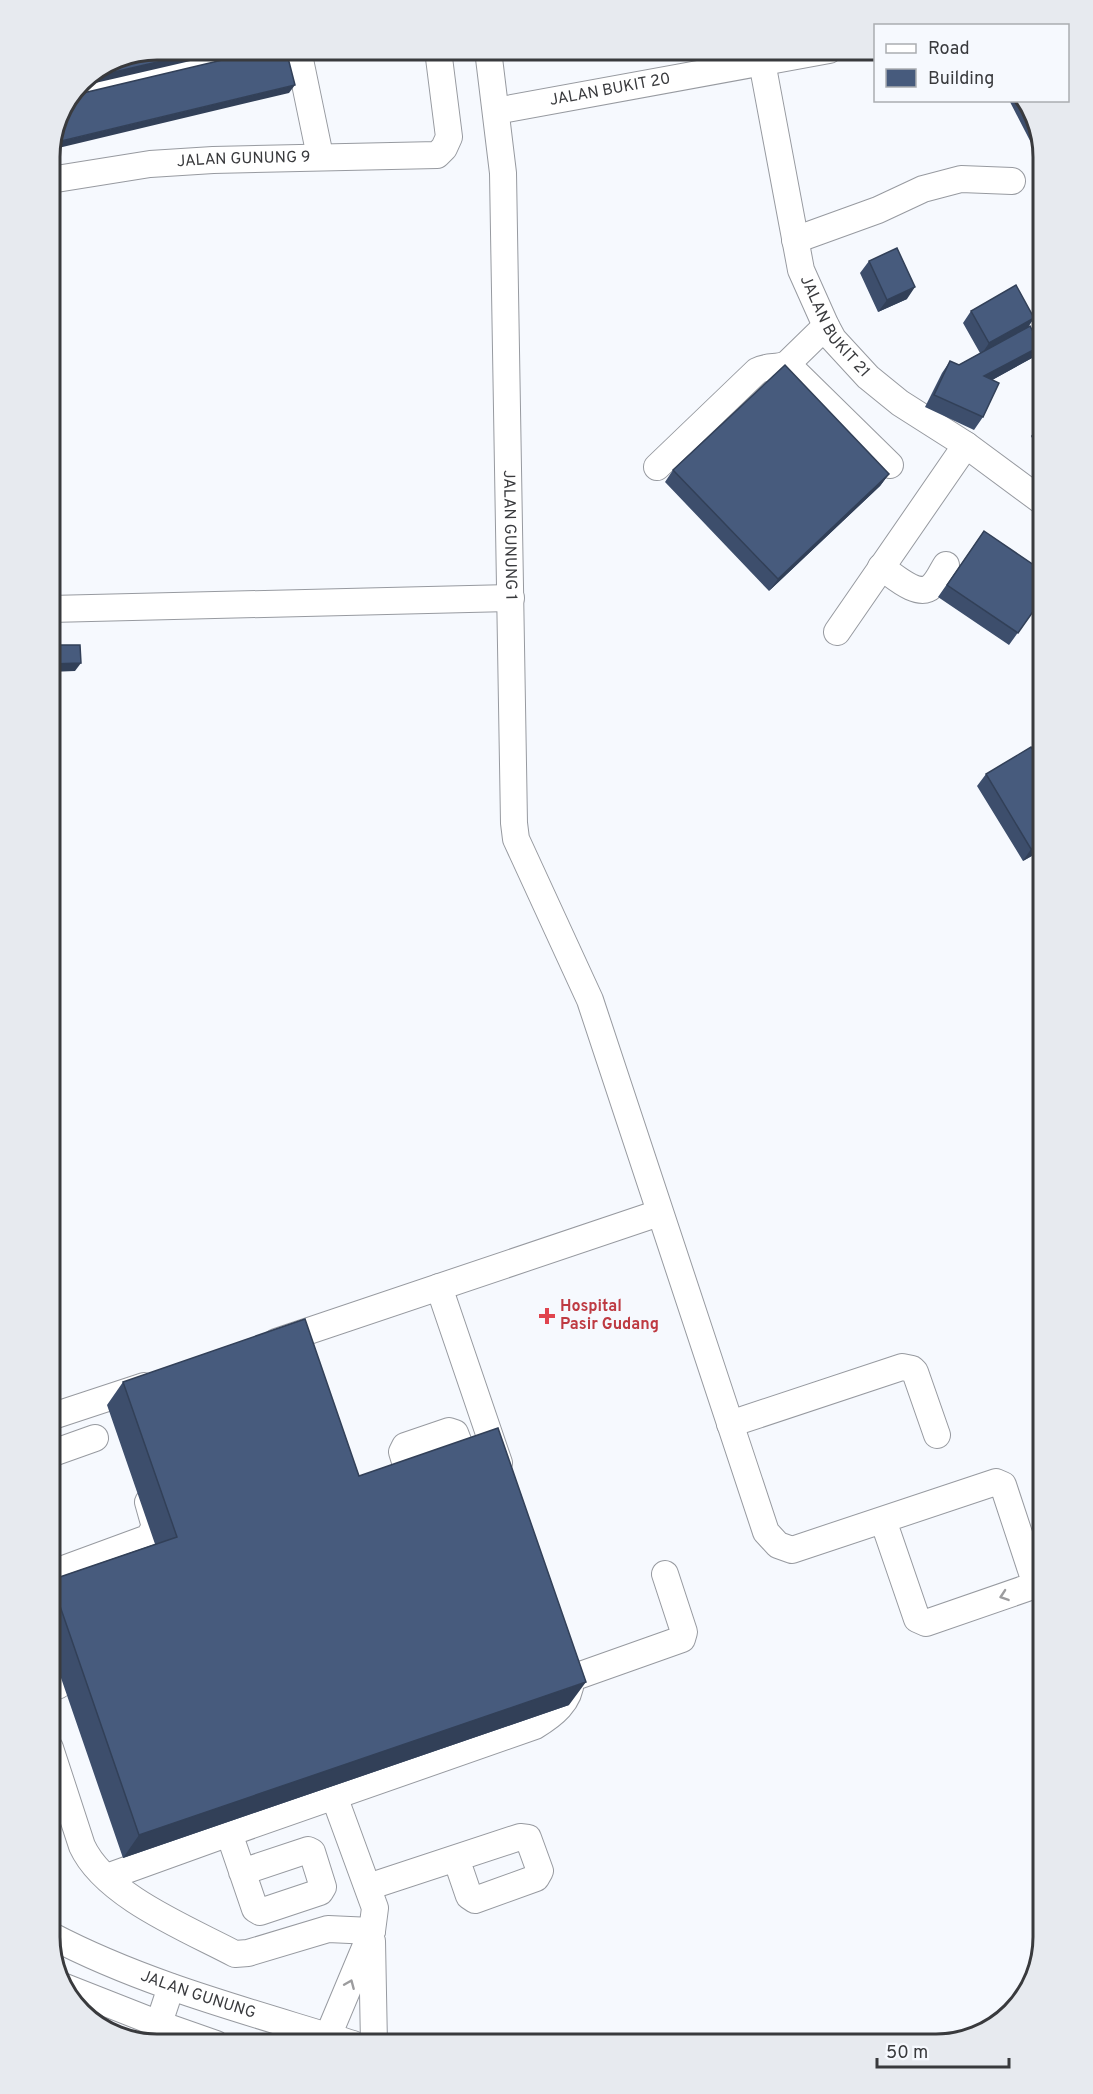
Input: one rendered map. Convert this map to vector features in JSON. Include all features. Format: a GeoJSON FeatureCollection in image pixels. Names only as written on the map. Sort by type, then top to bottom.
{"type":"FeatureCollection","features":[{"type":"Feature","properties":{"kind":"street"},"geometry":{"type":"LineString","coordinates":[[88,89],[227,60]]}},
{"type":"Feature","properties":{"kind":"street"},"geometry":{"type":"LineString","coordinates":[[300,60],[320,156]]}},
{"type":"Feature","properties":{"kind":"street","name":"JALAN GUNUNG 9"},"geometry":{"type":"LineString","coordinates":[[60,178],[150,164],[320,156],[437,155],[444,148],[449,137],[439,60]]}},
{"type":"Feature","properties":{"kind":"street","name":"JALAN GUNUNG 1"},"geometry":{"type":"LineString","coordinates":[[60,609],[511,598],[503,173],[489,60]]}},
{"type":"Feature","properties":{"kind":"street","name":"JALAN BUKIT 20"},"geometry":{"type":"LineString","coordinates":[[496,111],[773,60]]}},
{"type":"Feature","properties":{"kind":"street","name":"JALAN BUKIT 21"},"geometry":{"type":"LineString","coordinates":[[762,62],[801,270],[833,339],[875,383],[900,403],[966,446],[1033,494]]}},
{"type":"Feature","properties":{"kind":"street"},"geometry":{"type":"LineString","coordinates":[[795,240],[878,210],[923,189],[961,179],[1012,181]]}},
{"type":"Feature","properties":{"kind":"street"},"geometry":{"type":"LineString","coordinates":[[657,466],[758,371],[766,367],[780,368],[787,364],[826,327]]}},
{"type":"Feature","properties":{"kind":"street"},"geometry":{"type":"LineString","coordinates":[[787,364],[890,465]]}},
{"type":"Feature","properties":{"kind":"street"},"geometry":{"type":"LineString","coordinates":[[837,632],[966,446]]}},
{"type":"Feature","properties":{"kind":"street"},"geometry":{"type":"LineString","coordinates":[[881,567],[914,588],[923,590],[932,586],[946,565]]}},
{"type":"Feature","properties":{"kind":"street"},"geometry":{"type":"LineString","coordinates":[[511,598],[516,838],[590,1000],[766,1532],[778,1545],[792,1550],[996,1482],[1003,1485],[1033,1576]]}},
{"type":"Feature","properties":{"kind":"street"},"geometry":{"type":"LineString","coordinates":[[255,1349],[292,1348],[439,1287],[660,1214]]}},
{"type":"Feature","properties":{"kind":"street"},"geometry":{"type":"LineString","coordinates":[[439,1287],[507,1486]]}},
{"type":"Feature","properties":{"kind":"street"},"geometry":{"type":"LineString","coordinates":[[730,1424],[902,1367],[915,1372],[937,1435]]}},
{"type":"Feature","properties":{"kind":"street"},"geometry":{"type":"LineString","coordinates":[[60,1416],[114,1408],[166,1378]]}},
{"type":"Feature","properties":{"kind":"street"},"geometry":{"type":"LineString","coordinates":[[458,1440],[488,1430]]}},
{"type":"Feature","properties":{"kind":"street"},"geometry":{"type":"LineString","coordinates":[[60,1450],[95,1438]]}},
{"type":"Feature","properties":{"kind":"street"},"geometry":{"type":"LineString","coordinates":[[60,1570],[143,1541],[152,1534],[155,1521],[138,1476]]}},
{"type":"Feature","properties":{"kind":"street"},"geometry":{"type":"LineString","coordinates":[[883,1520],[917,1619],[926,1623],[1030,1587],[1033,1583]]}},
{"type":"Feature","properties":{"kind":"street"},"geometry":{"type":"LineString","coordinates":[[107,1877],[535,1726],[550,1716],[567,1699],[569,1669],[682,1639],[684,1632],[665,1574]]}},
{"type":"Feature","properties":{"kind":"street"},"geometry":{"type":"LineString","coordinates":[[60,1669],[63,1678],[60,1683]]}},
{"type":"Feature","properties":{"kind":"street"},"geometry":{"type":"LineString","coordinates":[[60,1779],[82,1846],[89,1860],[133,1900],[235,1954],[248,1953],[328,1929],[372,1931]]}},
{"type":"Feature","properties":{"kind":"street"},"geometry":{"type":"LineString","coordinates":[[334,1796],[375,1908],[372,1931],[374,2034]]}},
{"type":"Feature","properties":{"kind":"street"},"geometry":{"type":"LineString","coordinates":[[228,1833],[242,1872]]}},
{"type":"Feature","properties":{"kind":"street"},"geometry":{"type":"LineString","coordinates":[[368,1887],[456,1858]]}},
{"type":"Feature","properties":{"kind":"street"},"geometry":{"type":"LineString","coordinates":[[329,2034],[372,1931]]}},
{"type":"Feature","properties":{"kind":"street","name":"JALAN GUNUNG"},"geometry":{"type":"LineString","coordinates":[[60,1941],[89,1956],[171,1987],[322,2034]]}},
{"type":"Feature","properties":{"kind":"street"},"geometry":{"type":"LineString","coordinates":[[79,1994],[156,2034],[171,1987]]}},
{"type":"Feature","properties":{"kind":"building"},"geometry":{"type":"Polygon","coordinates":[[[166,60],[109,73],[138,62],[166,60]]]}},
{"type":"Feature","properties":{"kind":"building"},"geometry":{"type":"Polygon","coordinates":[[[222,60],[289,60],[295,85],[62,141],[70,114],[85,93],[222,60]]]}},
{"type":"Feature","properties":{"kind":"building"},"geometry":{"type":"Polygon","coordinates":[[[897,248],[915,287],[887,300],[869,261],[897,248]]]}},
{"type":"Feature","properties":{"kind":"building"},"geometry":{"type":"Polygon","coordinates":[[[1016,285],[1033,319],[989,343],[971,311],[1016,285]]]}},
{"type":"Feature","properties":{"kind":"building"},"geometry":{"type":"Polygon","coordinates":[[[1030,326],[1033,331],[1033,350],[984,376],[999,383],[983,417],[934,395],[950,361],[959,365],[1030,326]]]}},
{"type":"Feature","properties":{"kind":"building"},"geometry":{"type":"Polygon","coordinates":[[[785,365],[889,474],[778,579],[673,470],[785,365]]]}},
{"type":"Feature","properties":{"kind":"building"},"geometry":{"type":"Polygon","coordinates":[[[984,531],[1033,564],[1033,612],[1018,633],[947,585],[984,531]]]}},
{"type":"Feature","properties":{"kind":"building"},"geometry":{"type":"Polygon","coordinates":[[[60,645],[80,645],[81,663],[60,664],[60,645]]]}},
{"type":"Feature","properties":{"kind":"building"},"geometry":{"type":"Polygon","coordinates":[[[1031,747],[1033,750],[1033,848],[1031,849],[986,774],[1031,747]]]}},
{"type":"Feature","properties":{"kind":"building"},"geometry":{"type":"Polygon","coordinates":[[[305,1319],[359,1476],[498,1428],[586,1682],[139,1835],[60,1606],[60,1577],[177,1537],[123,1382],[305,1319]]]}},
{"type":"Feature","properties":{"kind":"place","name":"Hospital Pasir Gudang"},"geometry":{"type":"Point","coordinates":[547,1316]}}]}
